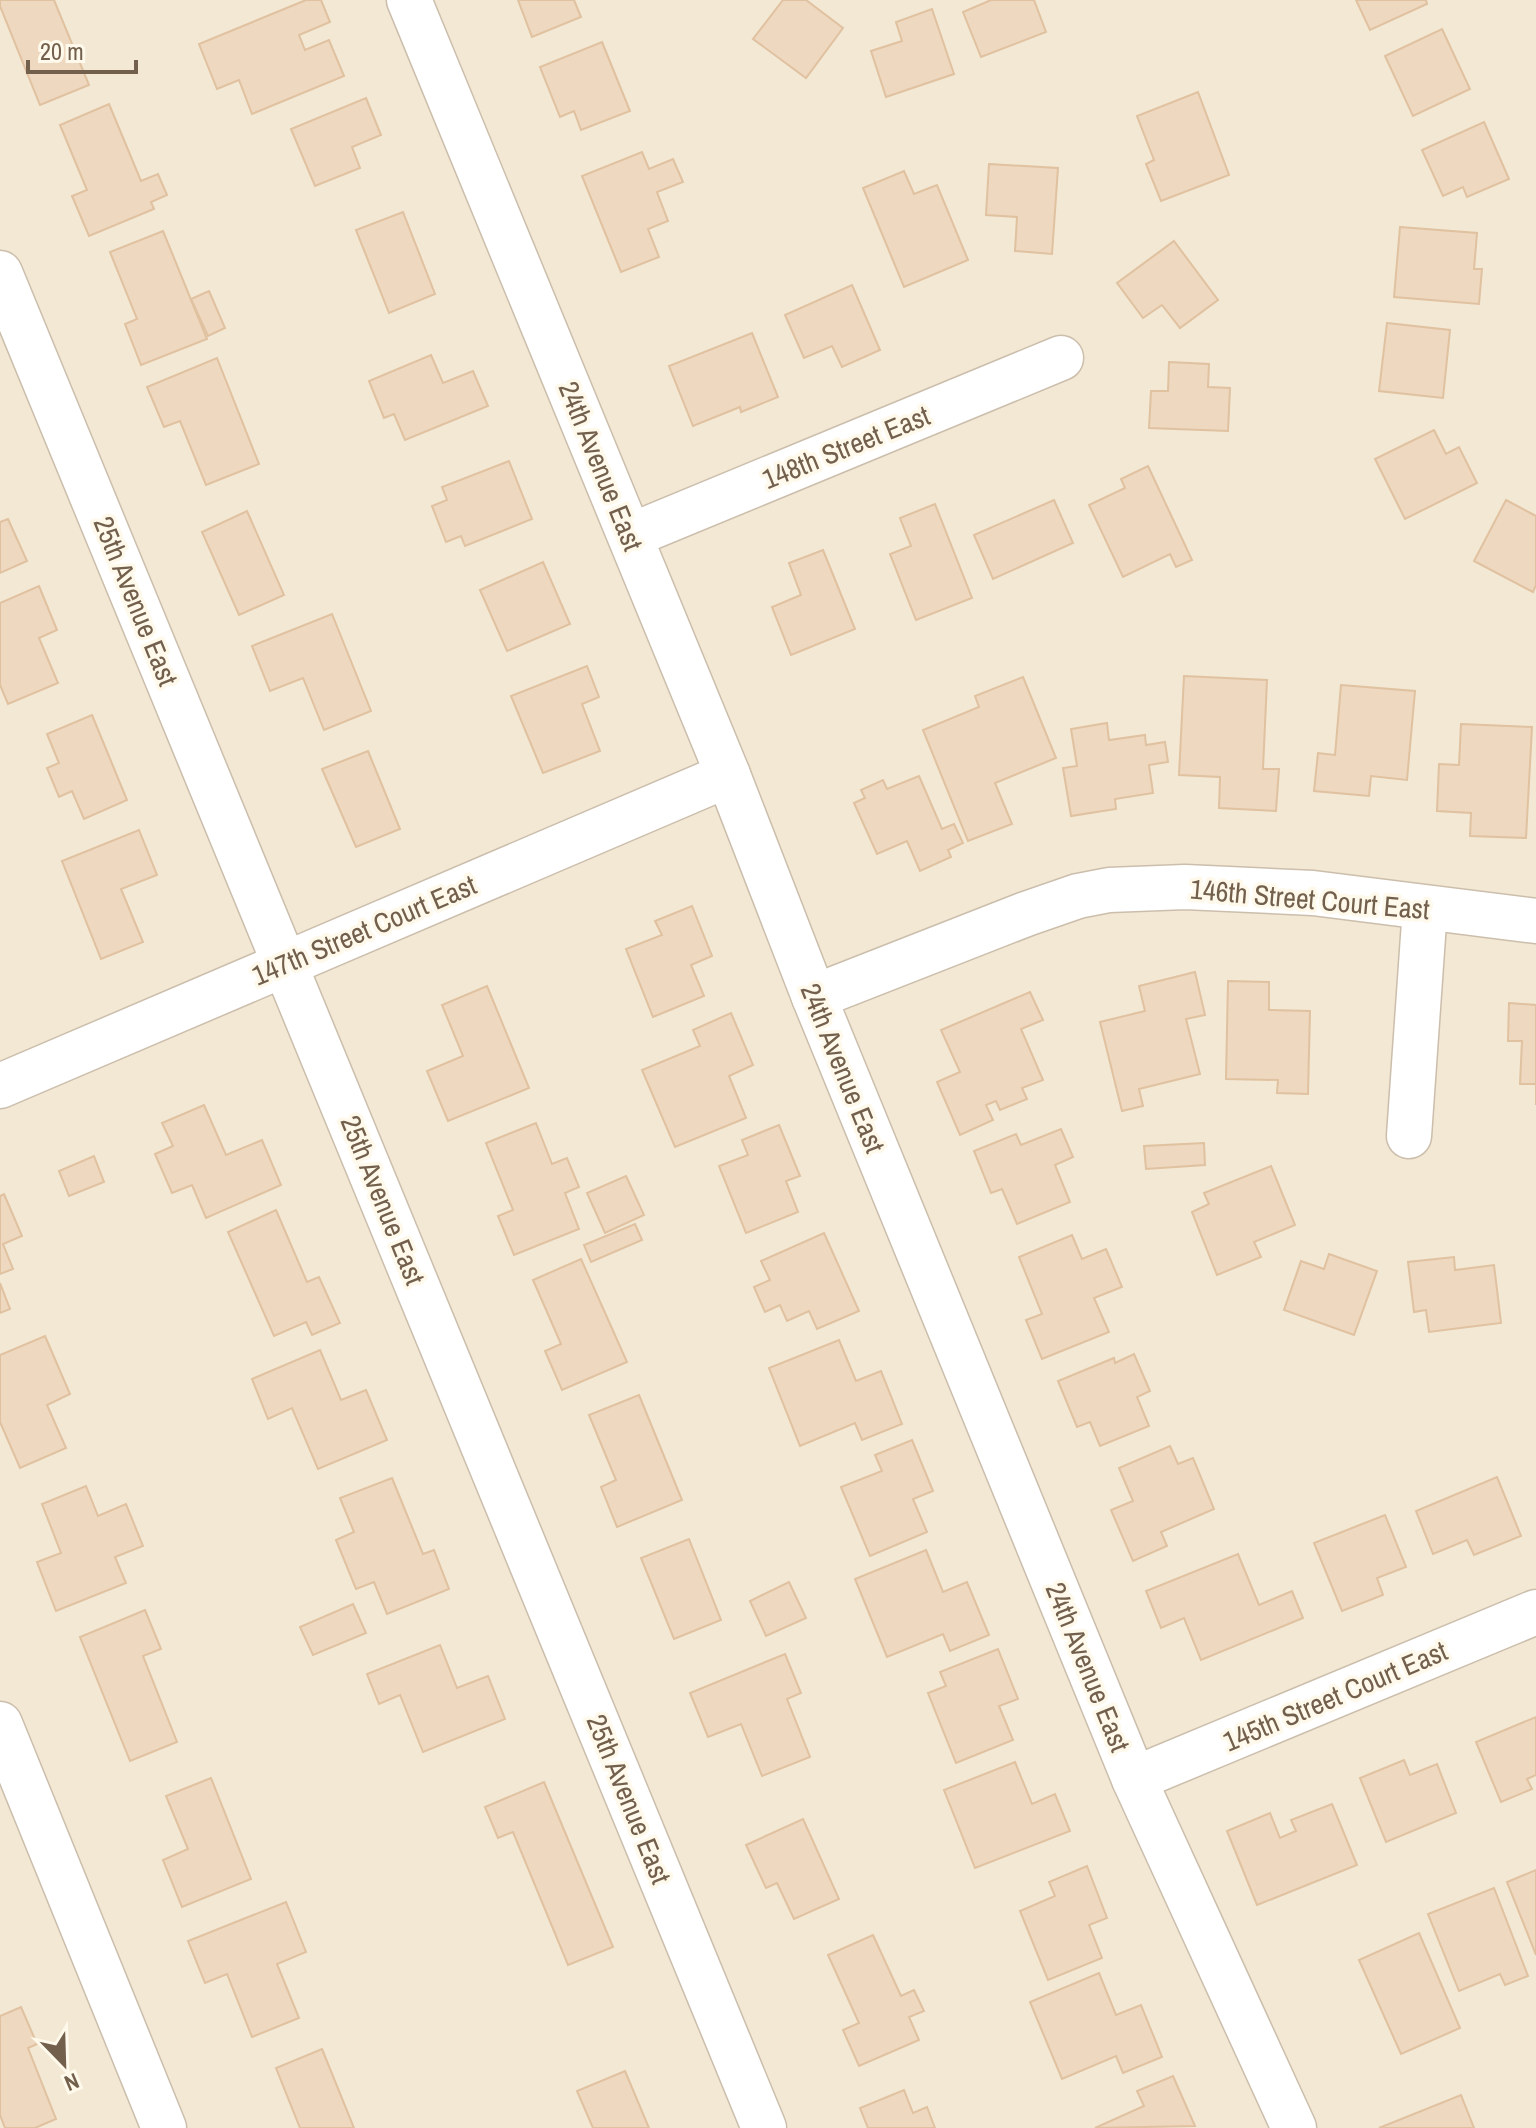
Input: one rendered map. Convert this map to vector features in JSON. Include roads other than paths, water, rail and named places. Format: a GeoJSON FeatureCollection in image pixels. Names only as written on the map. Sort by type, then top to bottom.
{"type":"FeatureCollection","features":[{"type":"Feature","properties":{"kind":"street","name":"24th Avenue East"},"geometry":{"type":"LineString","coordinates":[[409,0],[728,775],[814,997],[1134,1779],[1294,2128]]}},
{"type":"Feature","properties":{"kind":"street","name":"25th Avenue East"},"geometry":{"type":"LineString","coordinates":[[0,273],[764,2128]]}},
{"type":"Feature","properties":{"kind":"street","name":"148th Street East"},"geometry":{"type":"LineString","coordinates":[[630,536],[1061,358]]}},
{"type":"Feature","properties":{"kind":"street","name":"147th Street Court East"},"geometry":{"type":"LineString","coordinates":[[0,1086],[728,775]]}},
{"type":"Feature","properties":{"kind":"street","name":"146th Street Court East"},"geometry":{"type":"LineString","coordinates":[[814,997],[1026,914],[1078,896],[1109,890],[1185,887],[1313,893],[1536,921]]}},
{"type":"Feature","properties":{"kind":"street"},"geometry":{"type":"LineString","coordinates":[[1409,1136],[1425,908]]}},
{"type":"Feature","properties":{"kind":"street","name":"145th Street Court East"},"geometry":{"type":"LineString","coordinates":[[1134,1779],[1536,1612]]}},
{"type":"Feature","properties":{"kind":"street"},"geometry":{"type":"LineString","coordinates":[[0,1724],[164,2128]]}}]}
